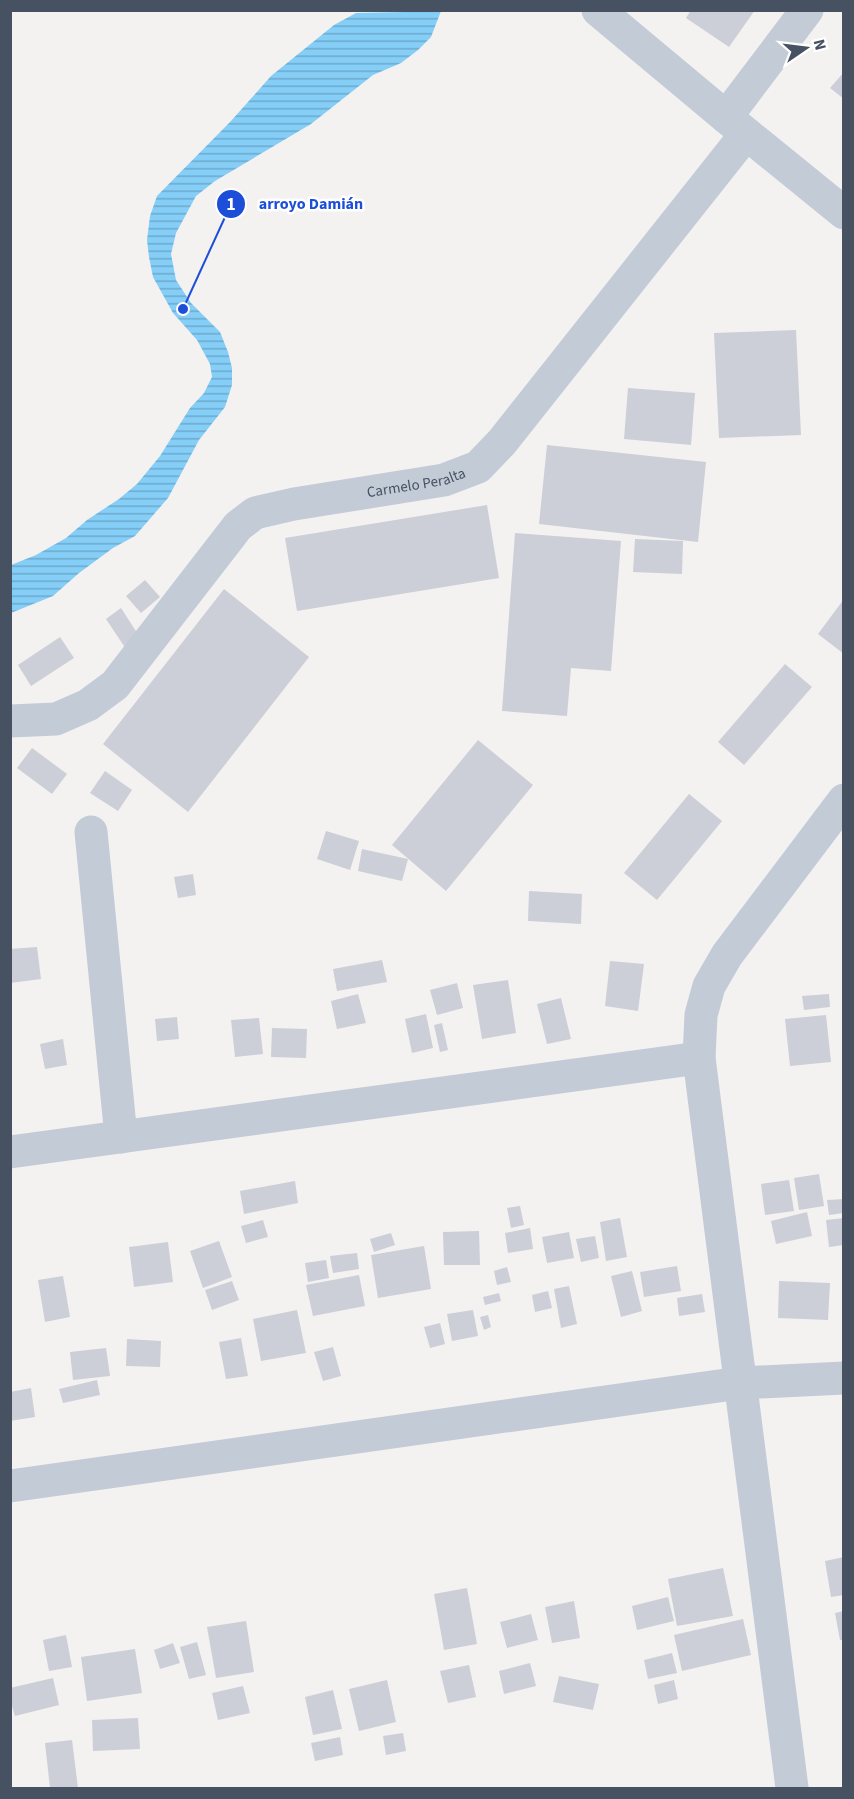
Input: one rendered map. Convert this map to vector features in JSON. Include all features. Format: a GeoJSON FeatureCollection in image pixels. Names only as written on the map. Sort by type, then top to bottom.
{"type":"FeatureCollection","features":[{"type":"Feature","properties":{"kind":"street"},"geometry":{"type":"LineString","coordinates":[[598,10],[843,213]]}},
{"type":"Feature","properties":{"kind":"street","name":"Carmelo Peralta"},"geometry":{"type":"LineString","coordinates":[[10,721],[56,719],[88,705],[115,685],[238,526],[255,513],[294,504],[444,480],[478,467],[502,442],[736,126],[807,10]]}},
{"type":"Feature","properties":{"kind":"street"},"geometry":{"type":"LineString","coordinates":[[792,1788],[699,1058],[702,1015],[709,986],[727,955],[843,800]]}},
{"type":"Feature","properties":{"kind":"street"},"geometry":{"type":"LineString","coordinates":[[91,832],[121,1137]]}},
{"type":"Feature","properties":{"kind":"street"},"geometry":{"type":"LineString","coordinates":[[10,1152],[699,1058]]}},
{"type":"Feature","properties":{"kind":"street"},"geometry":{"type":"LineString","coordinates":[[10,1486],[740,1383],[843,1378]]}},
{"type":"Feature","properties":{"kind":"water"},"geometry":{"type":"Polygon","coordinates":[[[441,11],[431,37],[418,50],[401,63],[373,75],[311,124],[215,181],[196,196],[176,233],[171,254],[176,280],[191,303],[220,332],[228,352],[232,368],[232,385],[225,407],[199,440],[168,498],[135,536],[113,548],[53,596],[11,613],[11,565],[36,555],[66,538],[137,484],[160,456],[190,408],[204,393],[212,377],[210,364],[197,340],[173,313],[153,277],[147,240],[150,216],[157,196],[231,121],[271,76],[334,25],[356,13],[441,11]]]}},
{"type":"Feature","properties":{"kind":"building"},"geometry":{"type":"Polygon","coordinates":[[[691,10],[755,10],[729,47],[686,18],[691,10]]]}},
{"type":"Feature","properties":{"kind":"building"},"geometry":{"type":"Polygon","coordinates":[[[844,72],[844,99],[830,88],[844,72]]]}},
{"type":"Feature","properties":{"kind":"building"},"geometry":{"type":"Polygon","coordinates":[[[796,330],[801,435],[719,438],[714,333],[796,330]]]}},
{"type":"Feature","properties":{"kind":"building"},"geometry":{"type":"Polygon","coordinates":[[[628,388],[695,393],[691,445],[624,439],[628,388]]]}},
{"type":"Feature","properties":{"kind":"building"},"geometry":{"type":"Polygon","coordinates":[[[547,445],[706,462],[698,542],[539,524],[547,445]]]}},
{"type":"Feature","properties":{"kind":"building"},"geometry":{"type":"Polygon","coordinates":[[[487,505],[499,578],[297,611],[285,538],[487,505]]]}},
{"type":"Feature","properties":{"kind":"building"},"geometry":{"type":"Polygon","coordinates":[[[515,533],[621,541],[611,671],[571,668],[567,716],[502,711],[515,533]]]}},
{"type":"Feature","properties":{"kind":"building"},"geometry":{"type":"Polygon","coordinates":[[[635,539],[683,541],[682,574],[633,572],[635,539]]]}},
{"type":"Feature","properties":{"kind":"building"},"geometry":{"type":"Polygon","coordinates":[[[145,580],[160,597],[141,613],[126,596],[145,580]]]}},
{"type":"Feature","properties":{"kind":"building"},"geometry":{"type":"Polygon","coordinates":[[[224,589],[309,657],[188,812],[103,744],[224,589]]]}},
{"type":"Feature","properties":{"kind":"building"},"geometry":{"type":"Polygon","coordinates":[[[844,599],[844,654],[818,634],[844,599]]]}},
{"type":"Feature","properties":{"kind":"building"},"geometry":{"type":"Polygon","coordinates":[[[121,608],[141,639],[126,649],[106,619],[121,608]]]}},
{"type":"Feature","properties":{"kind":"building"},"geometry":{"type":"Polygon","coordinates":[[[60,637],[74,658],[31,686],[18,665],[60,637]]]}},
{"type":"Feature","properties":{"kind":"building"},"geometry":{"type":"Polygon","coordinates":[[[785,664],[812,687],[744,765],[718,742],[785,664]]]}},
{"type":"Feature","properties":{"kind":"building"},"geometry":{"type":"Polygon","coordinates":[[[478,740],[533,785],[446,891],[392,845],[478,740]]]}},
{"type":"Feature","properties":{"kind":"building"},"geometry":{"type":"Polygon","coordinates":[[[32,748],[67,774],[52,794],[17,768],[32,748]]]}},
{"type":"Feature","properties":{"kind":"building"},"geometry":{"type":"Polygon","coordinates":[[[105,771],[132,790],[118,811],[90,793],[105,771]]]}},
{"type":"Feature","properties":{"kind":"building"},"geometry":{"type":"Polygon","coordinates":[[[689,794],[722,821],[657,900],[624,873],[689,794]]]}},
{"type":"Feature","properties":{"kind":"building"},"geometry":{"type":"Polygon","coordinates":[[[326,831],[359,841],[350,870],[317,859],[326,831]]]}},
{"type":"Feature","properties":{"kind":"building"},"geometry":{"type":"Polygon","coordinates":[[[362,849],[408,859],[402,881],[358,871],[362,849]]]}},
{"type":"Feature","properties":{"kind":"building"},"geometry":{"type":"Polygon","coordinates":[[[193,874],[196,895],[178,898],[174,877],[193,874]]]}},
{"type":"Feature","properties":{"kind":"building"},"geometry":{"type":"Polygon","coordinates":[[[529,891],[582,894],[581,924],[528,921],[529,891]]]}},
{"type":"Feature","properties":{"kind":"building"},"geometry":{"type":"Polygon","coordinates":[[[37,947],[41,979],[10,983],[10,949],[37,947]]]}},
{"type":"Feature","properties":{"kind":"building"},"geometry":{"type":"Polygon","coordinates":[[[382,960],[387,982],[337,991],[333,969],[382,960]]]}},
{"type":"Feature","properties":{"kind":"building"},"geometry":{"type":"Polygon","coordinates":[[[610,961],[644,964],[638,1011],[605,1006],[610,961]]]}},
{"type":"Feature","properties":{"kind":"building"},"geometry":{"type":"Polygon","coordinates":[[[508,980],[516,1033],[482,1039],[473,985],[508,980]]]}},
{"type":"Feature","properties":{"kind":"building"},"geometry":{"type":"Polygon","coordinates":[[[457,983],[463,1008],[437,1015],[430,990],[457,983]]]}},
{"type":"Feature","properties":{"kind":"building"},"geometry":{"type":"Polygon","coordinates":[[[358,994],[366,1023],[337,1029],[331,1001],[358,994]]]}},
{"type":"Feature","properties":{"kind":"building"},"geometry":{"type":"Polygon","coordinates":[[[829,994],[830,1007],[804,1010],[802,996],[829,994]]]}},
{"type":"Feature","properties":{"kind":"building"},"geometry":{"type":"Polygon","coordinates":[[[561,998],[571,1039],[547,1044],[537,1004],[561,998]]]}},
{"type":"Feature","properties":{"kind":"building"},"geometry":{"type":"Polygon","coordinates":[[[426,1014],[433,1048],[412,1053],[405,1019],[426,1014]]]}},
{"type":"Feature","properties":{"kind":"building"},"geometry":{"type":"Polygon","coordinates":[[[826,1015],[831,1062],[790,1066],[785,1019],[826,1015]]]}},
{"type":"Feature","properties":{"kind":"building"},"geometry":{"type":"Polygon","coordinates":[[[177,1017],[179,1039],[157,1041],[155,1019],[177,1017]]]}},
{"type":"Feature","properties":{"kind":"building"},"geometry":{"type":"Polygon","coordinates":[[[259,1018],[263,1054],[235,1057],[231,1020],[259,1018]]]}},
{"type":"Feature","properties":{"kind":"building"},"geometry":{"type":"Polygon","coordinates":[[[442,1023],[448,1050],[440,1052],[434,1025],[442,1023]]]}},
{"type":"Feature","properties":{"kind":"building"},"geometry":{"type":"Polygon","coordinates":[[[272,1028],[307,1029],[306,1058],[271,1057],[272,1028]]]}},
{"type":"Feature","properties":{"kind":"building"},"geometry":{"type":"Polygon","coordinates":[[[63,1039],[67,1065],[45,1069],[40,1044],[63,1039]]]}},
{"type":"Feature","properties":{"kind":"building"},"geometry":{"type":"Polygon","coordinates":[[[819,1174],[824,1206],[799,1210],[794,1178],[819,1174]]]}},
{"type":"Feature","properties":{"kind":"building"},"geometry":{"type":"Polygon","coordinates":[[[789,1180],[794,1211],[765,1215],[761,1184],[789,1180]]]}},
{"type":"Feature","properties":{"kind":"building"},"geometry":{"type":"Polygon","coordinates":[[[295,1181],[298,1203],[244,1214],[240,1191],[295,1181]]]}},
{"type":"Feature","properties":{"kind":"building"},"geometry":{"type":"Polygon","coordinates":[[[844,1199],[844,1213],[829,1215],[827,1200],[844,1199]]]}},
{"type":"Feature","properties":{"kind":"building"},"geometry":{"type":"Polygon","coordinates":[[[520,1206],[524,1225],[511,1228],[507,1208],[520,1206]]]}},
{"type":"Feature","properties":{"kind":"building"},"geometry":{"type":"Polygon","coordinates":[[[807,1212],[812,1236],[776,1244],[771,1221],[807,1212]]]}},
{"type":"Feature","properties":{"kind":"building"},"geometry":{"type":"Polygon","coordinates":[[[620,1218],[627,1257],[606,1261],[600,1222],[620,1218]]]}},
{"type":"Feature","properties":{"kind":"building"},"geometry":{"type":"Polygon","coordinates":[[[844,1218],[844,1245],[829,1247],[826,1220],[844,1218]]]}},
{"type":"Feature","properties":{"kind":"building"},"geometry":{"type":"Polygon","coordinates":[[[263,1220],[268,1237],[246,1243],[241,1226],[263,1220]]]}},
{"type":"Feature","properties":{"kind":"building"},"geometry":{"type":"Polygon","coordinates":[[[530,1228],[533,1249],[508,1253],[505,1233],[530,1228]]]}},
{"type":"Feature","properties":{"kind":"building"},"geometry":{"type":"Polygon","coordinates":[[[479,1231],[480,1265],[444,1265],[443,1232],[479,1231]]]}},
{"type":"Feature","properties":{"kind":"building"},"geometry":{"type":"Polygon","coordinates":[[[569,1232],[574,1258],[547,1263],[542,1237],[569,1232]]]}},
{"type":"Feature","properties":{"kind":"building"},"geometry":{"type":"Polygon","coordinates":[[[391,1233],[395,1245],[374,1252],[370,1239],[391,1233]]]}},
{"type":"Feature","properties":{"kind":"building"},"geometry":{"type":"Polygon","coordinates":[[[595,1236],[599,1258],[581,1262],[576,1239],[595,1236]]]}},
{"type":"Feature","properties":{"kind":"building"},"geometry":{"type":"Polygon","coordinates":[[[219,1241],[232,1277],[203,1288],[190,1251],[219,1241]]]}},
{"type":"Feature","properties":{"kind":"building"},"geometry":{"type":"Polygon","coordinates":[[[168,1242],[173,1282],[134,1287],[129,1247],[168,1242]]]}},
{"type":"Feature","properties":{"kind":"building"},"geometry":{"type":"Polygon","coordinates":[[[424,1246],[431,1289],[378,1298],[371,1255],[424,1246]]]}},
{"type":"Feature","properties":{"kind":"building"},"geometry":{"type":"Polygon","coordinates":[[[357,1253],[359,1269],[333,1273],[330,1256],[357,1253]]]}},
{"type":"Feature","properties":{"kind":"building"},"geometry":{"type":"Polygon","coordinates":[[[326,1260],[329,1278],[308,1282],[305,1263],[326,1260]]]}},
{"type":"Feature","properties":{"kind":"building"},"geometry":{"type":"Polygon","coordinates":[[[677,1266],[681,1291],[644,1297],[640,1272],[677,1266]]]}},
{"type":"Feature","properties":{"kind":"building"},"geometry":{"type":"Polygon","coordinates":[[[507,1267],[511,1282],[497,1285],[494,1271],[507,1267]]]}},
{"type":"Feature","properties":{"kind":"building"},"geometry":{"type":"Polygon","coordinates":[[[632,1271],[642,1311],[621,1317],[611,1276],[632,1271]]]}},
{"type":"Feature","properties":{"kind":"building"},"geometry":{"type":"Polygon","coordinates":[[[359,1275],[365,1306],[313,1316],[306,1285],[359,1275]]]}},
{"type":"Feature","properties":{"kind":"building"},"geometry":{"type":"Polygon","coordinates":[[[63,1276],[70,1317],[45,1322],[38,1280],[63,1276]]]}},
{"type":"Feature","properties":{"kind":"building"},"geometry":{"type":"Polygon","coordinates":[[[232,1281],[239,1300],[212,1310],[205,1290],[232,1281]]]}},
{"type":"Feature","properties":{"kind":"building"},"geometry":{"type":"Polygon","coordinates":[[[779,1281],[830,1283],[828,1320],[778,1318],[779,1281]]]}},
{"type":"Feature","properties":{"kind":"building"},"geometry":{"type":"Polygon","coordinates":[[[569,1286],[577,1324],[561,1328],[554,1289],[569,1286]]]}},
{"type":"Feature","properties":{"kind":"building"},"geometry":{"type":"Polygon","coordinates":[[[548,1291],[552,1308],[535,1312],[532,1295],[548,1291]]]}},
{"type":"Feature","properties":{"kind":"building"},"geometry":{"type":"Polygon","coordinates":[[[499,1293],[501,1301],[485,1305],[483,1297],[499,1293]]]}},
{"type":"Feature","properties":{"kind":"building"},"geometry":{"type":"Polygon","coordinates":[[[702,1294],[705,1312],[679,1316],[677,1298],[702,1294]]]}},
{"type":"Feature","properties":{"kind":"building"},"geometry":{"type":"Polygon","coordinates":[[[297,1310],[306,1353],[261,1361],[253,1319],[297,1310]]]}},
{"type":"Feature","properties":{"kind":"building"},"geometry":{"type":"Polygon","coordinates":[[[473,1310],[478,1336],[452,1341],[447,1314],[473,1310]]]}},
{"type":"Feature","properties":{"kind":"building"},"geometry":{"type":"Polygon","coordinates":[[[488,1315],[491,1327],[484,1330],[480,1317],[488,1315]]]}},
{"type":"Feature","properties":{"kind":"building"},"geometry":{"type":"Polygon","coordinates":[[[440,1323],[445,1344],[430,1348],[424,1327],[440,1323]]]}},
{"type":"Feature","properties":{"kind":"building"},"geometry":{"type":"Polygon","coordinates":[[[241,1338],[248,1376],[226,1379],[219,1342],[241,1338]]]}},
{"type":"Feature","properties":{"kind":"building"},"geometry":{"type":"Polygon","coordinates":[[[127,1339],[161,1341],[160,1367],[126,1366],[127,1339]]]}},
{"type":"Feature","properties":{"kind":"building"},"geometry":{"type":"Polygon","coordinates":[[[333,1347],[341,1376],[323,1381],[314,1352],[333,1347]]]}},
{"type":"Feature","properties":{"kind":"building"},"geometry":{"type":"Polygon","coordinates":[[[106,1348],[110,1376],[73,1380],[70,1352],[106,1348]]]}},
{"type":"Feature","properties":{"kind":"building"},"geometry":{"type":"Polygon","coordinates":[[[97,1380],[100,1395],[63,1403],[59,1389],[97,1380]]]}},
{"type":"Feature","properties":{"kind":"building"},"geometry":{"type":"Polygon","coordinates":[[[31,1388],[35,1417],[10,1421],[10,1392],[31,1388]]]}},
{"type":"Feature","properties":{"kind":"building"},"geometry":{"type":"Polygon","coordinates":[[[844,1557],[844,1595],[831,1597],[825,1561],[844,1557]]]}},
{"type":"Feature","properties":{"kind":"building"},"geometry":{"type":"Polygon","coordinates":[[[723,1568],[733,1616],[677,1626],[668,1579],[723,1568]]]}},
{"type":"Feature","properties":{"kind":"building"},"geometry":{"type":"Polygon","coordinates":[[[467,1588],[477,1644],[444,1650],[434,1594],[467,1588]]]}},
{"type":"Feature","properties":{"kind":"building"},"geometry":{"type":"Polygon","coordinates":[[[668,1597],[674,1621],[637,1630],[632,1606],[668,1597]]]}},
{"type":"Feature","properties":{"kind":"building"},"geometry":{"type":"Polygon","coordinates":[[[574,1601],[580,1638],[552,1643],[545,1607],[574,1601]]]}},
{"type":"Feature","properties":{"kind":"building"},"geometry":{"type":"Polygon","coordinates":[[[844,1611],[844,1640],[840,1640],[835,1613],[844,1611]]]}},
{"type":"Feature","properties":{"kind":"building"},"geometry":{"type":"Polygon","coordinates":[[[531,1614],[538,1640],[507,1648],[500,1622],[531,1614]]]}},
{"type":"Feature","properties":{"kind":"building"},"geometry":{"type":"Polygon","coordinates":[[[743,1619],[751,1655],[682,1671],[674,1635],[743,1619]]]}},
{"type":"Feature","properties":{"kind":"building"},"geometry":{"type":"Polygon","coordinates":[[[246,1621],[254,1672],[216,1678],[207,1627],[246,1621]]]}},
{"type":"Feature","properties":{"kind":"building"},"geometry":{"type":"Polygon","coordinates":[[[66,1635],[72,1667],[49,1671],[43,1640],[66,1635]]]}},
{"type":"Feature","properties":{"kind":"building"},"geometry":{"type":"Polygon","coordinates":[[[197,1642],[206,1675],[189,1679],[180,1647],[197,1642]]]}},
{"type":"Feature","properties":{"kind":"building"},"geometry":{"type":"Polygon","coordinates":[[[173,1643],[180,1663],[160,1669],[154,1650],[173,1643]]]}},
{"type":"Feature","properties":{"kind":"building"},"geometry":{"type":"Polygon","coordinates":[[[135,1649],[142,1693],[87,1701],[81,1657],[135,1649]]]}},
{"type":"Feature","properties":{"kind":"building"},"geometry":{"type":"Polygon","coordinates":[[[672,1653],[677,1673],[648,1679],[644,1660],[672,1653]]]}},
{"type":"Feature","properties":{"kind":"building"},"geometry":{"type":"Polygon","coordinates":[[[530,1663],[536,1686],[504,1694],[499,1671],[530,1663]]]}},
{"type":"Feature","properties":{"kind":"building"},"geometry":{"type":"Polygon","coordinates":[[[469,1665],[476,1697],[448,1703],[440,1671],[469,1665]]]}},
{"type":"Feature","properties":{"kind":"building"},"geometry":{"type":"Polygon","coordinates":[[[559,1676],[599,1684],[593,1710],[553,1702],[559,1676]]]}},
{"type":"Feature","properties":{"kind":"building"},"geometry":{"type":"Polygon","coordinates":[[[53,1678],[59,1705],[15,1716],[10,1699],[10,1688],[53,1678]]]}},
{"type":"Feature","properties":{"kind":"building"},"geometry":{"type":"Polygon","coordinates":[[[387,1680],[396,1722],[359,1731],[349,1689],[387,1680]]]}},
{"type":"Feature","properties":{"kind":"building"},"geometry":{"type":"Polygon","coordinates":[[[674,1680],[678,1699],[658,1704],[654,1685],[674,1680]]]}},
{"type":"Feature","properties":{"kind":"building"},"geometry":{"type":"Polygon","coordinates":[[[243,1686],[250,1713],[218,1720],[212,1693],[243,1686]]]}},
{"type":"Feature","properties":{"kind":"building"},"geometry":{"type":"Polygon","coordinates":[[[333,1690],[342,1729],[313,1735],[305,1697],[333,1690]]]}},
{"type":"Feature","properties":{"kind":"building"},"geometry":{"type":"Polygon","coordinates":[[[138,1718],[140,1749],[93,1751],[92,1720],[138,1718]]]}},
{"type":"Feature","properties":{"kind":"building"},"geometry":{"type":"Polygon","coordinates":[[[403,1733],[406,1751],[386,1755],[383,1736],[403,1733]]]}},
{"type":"Feature","properties":{"kind":"building"},"geometry":{"type":"Polygon","coordinates":[[[340,1737],[343,1755],[315,1761],[311,1743],[340,1737]]]}},
{"type":"Feature","properties":{"kind":"building"},"geometry":{"type":"Polygon","coordinates":[[[72,1740],[78,1788],[50,1788],[45,1743],[72,1740]]]}},
{"type":"Feature","properties":{"kind":"place","name":"arroyo Damián"},"geometry":{"type":"Point","coordinates":[183,309]}}]}
